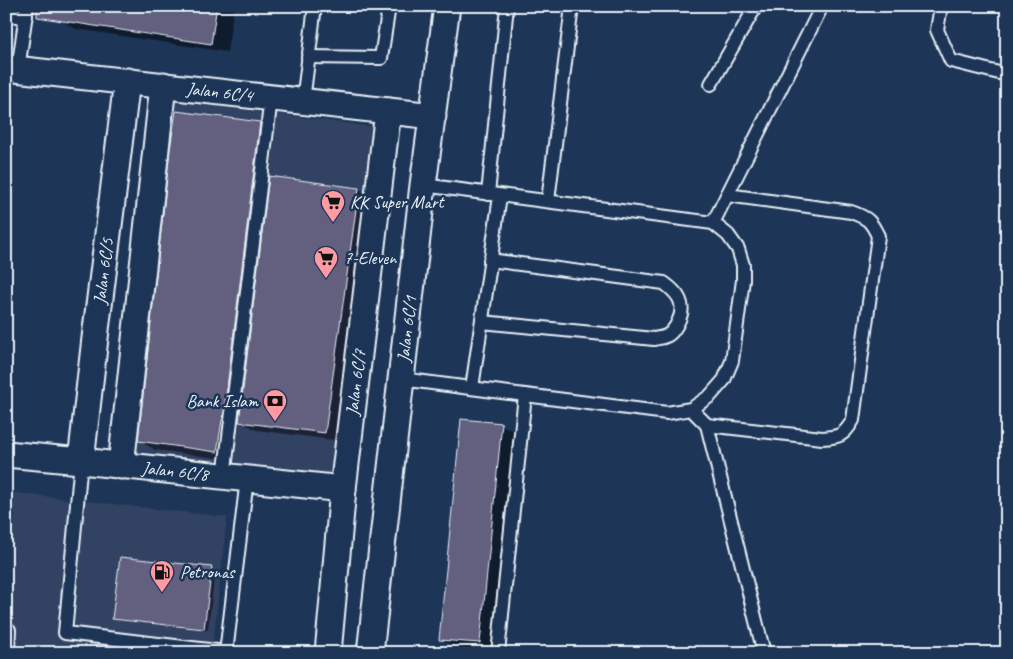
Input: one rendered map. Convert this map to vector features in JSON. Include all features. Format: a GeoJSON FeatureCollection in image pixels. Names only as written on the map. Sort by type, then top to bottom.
{"type":"FeatureCollection","features":[{"type":"Feature","properties":{"kind":"street","name":"Jalan 6C/1"},"geometry":{"type":"LineString","coordinates":[[370,653],[423,185],[447,6]]}},
{"type":"Feature","properties":{"kind":"street","name":"Jalan 6C/4"},"geometry":{"type":"LineString","coordinates":[[12,69],[433,116]]}},
{"type":"Feature","properties":{"kind":"street","name":"Jalan 6C/5"},"geometry":{"type":"LineString","coordinates":[[81,461],[127,81]]}},
{"type":"Feature","properties":{"kind":"street"},"geometry":{"type":"LineString","coordinates":[[121,466],[163,86]]}},
{"type":"Feature","properties":{"kind":"street","name":"Jalan 6C/7"},"geometry":{"type":"LineString","coordinates":[[328,653],[343,490],[388,111]]}},
{"type":"Feature","properties":{"kind":"street","name":"Jalan 6C/8"},"geometry":{"type":"LineString","coordinates":[[6,454],[343,490]]}},
{"type":"Feature","properties":{"kind":"lane"},"geometry":{"type":"LineString","coordinates":[[303,101],[315,6]]}},
{"type":"Feature","properties":{"kind":"lane"},"geometry":{"type":"LineString","coordinates":[[308,57],[381,58],[389,6]]}},
{"type":"Feature","properties":{"kind":"lane"},"geometry":{"type":"LineString","coordinates":[[472,388],[490,260],[507,6]]}},
{"type":"Feature","properties":{"kind":"lane"},"geometry":{"type":"LineString","coordinates":[[548,201],[572,6]]}},
{"type":"Feature","properties":{"kind":"lane"},"geometry":{"type":"LineString","coordinates":[[711,84],[756,6]]}},
{"type":"Feature","properties":{"kind":"lane"},"geometry":{"type":"LineString","coordinates":[[713,223],[822,6]]}},
{"type":"Feature","properties":{"kind":"lane"},"geometry":{"type":"LineString","coordinates":[[941,6],[937,30],[950,61],[1007,75]]}},
{"type":"Feature","properties":{"kind":"lane"},"geometry":{"type":"LineString","coordinates":[[6,15],[27,12],[12,69]]}},
{"type":"Feature","properties":{"kind":"lane"},"geometry":{"type":"LineString","coordinates":[[81,461],[65,633],[226,652],[236,478],[271,98]]}},
{"type":"Feature","properties":{"kind":"lane"},"geometry":{"type":"LineString","coordinates":[[401,378],[667,413],[691,410],[710,396],[724,380],[732,361],[744,280],[743,265],[738,249],[728,235],[713,223],[423,185]]}},
{"type":"Feature","properties":{"kind":"lane"},"geometry":{"type":"LineString","coordinates":[[707,425],[822,438],[836,438],[847,431],[853,420],[878,236],[872,224],[863,216],[851,212],[727,195]]}},
{"type":"Feature","properties":{"kind":"lane"},"geometry":{"type":"LineString","coordinates":[[482,322],[654,339],[666,336],[676,327],[682,314],[681,302],[674,290],[664,283],[490,260]]}},
{"type":"Feature","properties":{"kind":"lane"},"geometry":{"type":"LineString","coordinates":[[498,653],[526,395]]}},
{"type":"Feature","properties":{"kind":"lane"},"geometry":{"type":"LineString","coordinates":[[691,410],[707,425],[764,653]]}},
{"type":"Feature","properties":{"kind":"lane"},"geometry":{"type":"LineString","coordinates":[[6,628],[9,630],[8,653]]}},
{"type":"Feature","properties":{"kind":"shaded area"},"geometry":{"type":"Polygon","coordinates":[[[156,98],[388,129],[340,478],[107,448],[156,98]]]}},
{"type":"Feature","properties":{"kind":"shaded area"},"geometry":{"type":"Polygon","coordinates":[[[6,492],[227,517],[212,653],[112,653],[6,643],[6,492]]]}},
{"type":"Feature","properties":{"kind":"building"},"geometry":{"type":"Polygon","coordinates":[[[37,6],[217,6],[211,44],[37,17],[37,6]]]}},
{"type":"Feature","properties":{"kind":"building"},"geometry":{"type":"Polygon","coordinates":[[[176,111],[260,122],[223,420],[217,452],[138,441],[170,149],[176,111]]]}},
{"type":"Feature","properties":{"kind":"building"},"geometry":{"type":"Polygon","coordinates":[[[269,176],[359,188],[325,433],[239,422],[269,176]]]}},
{"type":"Feature","properties":{"kind":"building"},"geometry":{"type":"Polygon","coordinates":[[[461,419],[502,423],[480,643],[439,640],[461,419]]]}},
{"type":"Feature","properties":{"kind":"building","name":"Petronas"},"geometry":{"type":"Polygon","coordinates":[[[120,557],[212,567],[204,629],[112,619],[120,557]]]}},
{"type":"Feature","properties":{"kind":"place","name":"KK Super Mart"},"geometry":{"type":"Point","coordinates":[333,223]}},
{"type":"Feature","properties":{"kind":"place","name":"7-Eleven"},"geometry":{"type":"Point","coordinates":[326,279]}},
{"type":"Feature","properties":{"kind":"place","name":"Bank Islam"},"geometry":{"type":"Point","coordinates":[275,422]}},
{"type":"Feature","properties":{"kind":"place","name":"Petronas"},"geometry":{"type":"Point","coordinates":[162,593]}}]}
